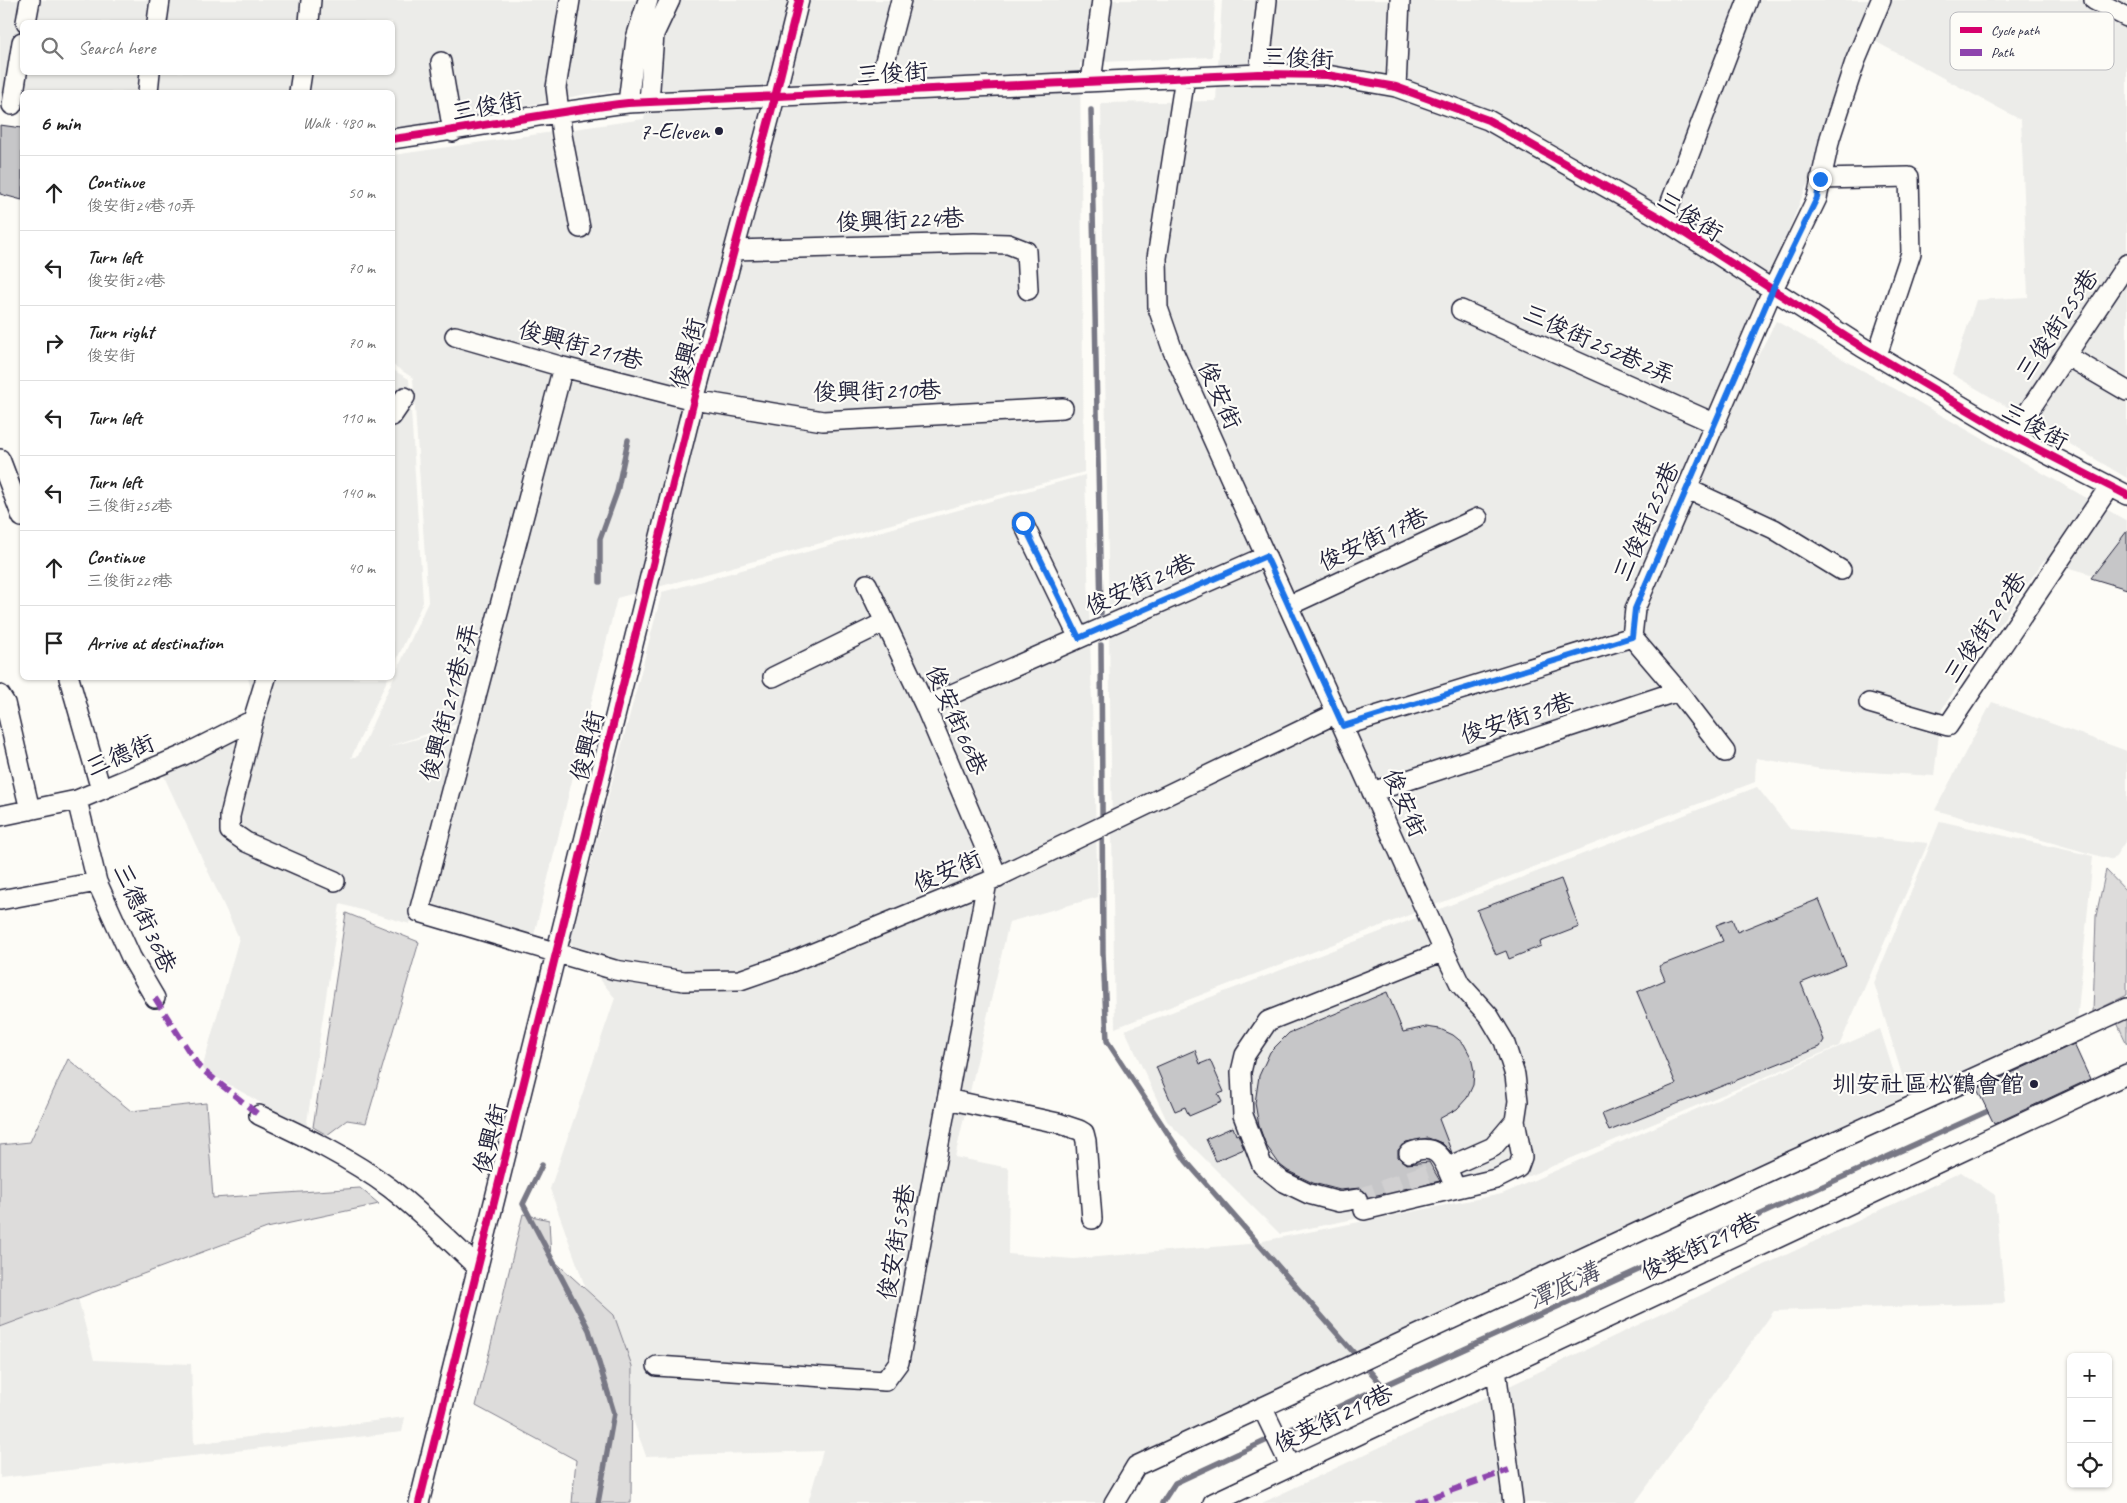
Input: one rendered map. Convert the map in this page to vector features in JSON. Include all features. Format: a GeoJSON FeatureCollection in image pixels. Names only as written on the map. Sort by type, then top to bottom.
{"type":"FeatureCollection","features":[{"type":"Feature","properties":{"kind":"street"},"geometry":{"type":"LineString","coordinates":[[26,20],[30,0]]}},
{"type":"Feature","properties":{"kind":"street"},"geometry":{"type":"LineString","coordinates":[[157,20],[160,0]]}},
{"type":"Feature","properties":{"kind":"street"},"geometry":{"type":"LineString","coordinates":[[309,20],[311,0]]}},
{"type":"Feature","properties":{"kind":"street"},"geometry":{"type":"LineString","coordinates":[[570,0],[556,88],[580,228]]}},
{"type":"Feature","properties":{"kind":"street"},"geometry":{"type":"LineString","coordinates":[[628,103],[636,38],[648,0]]}},
{"type":"Feature","properties":{"kind":"street"},"geometry":{"type":"LineString","coordinates":[[648,102],[654,34],[670,0]]}},
{"type":"Feature","properties":{"kind":"street","name":"俊興街"},"geometry":{"type":"LineString","coordinates":[[419,1503],[694,400],[776,97],[799,0]]}},
{"type":"Feature","properties":{"kind":"street"},"geometry":{"type":"LineString","coordinates":[[877,92],[901,0]]}},
{"type":"Feature","properties":{"kind":"street"},"geometry":{"type":"LineString","coordinates":[[1091,82],[1102,0]]}},
{"type":"Feature","properties":{"kind":"street"},"geometry":{"type":"LineString","coordinates":[[1259,74],[1267,0]]}},
{"type":"Feature","properties":{"kind":"street"},"geometry":{"type":"LineString","coordinates":[[1396,87],[1400,0]]}},
{"type":"Feature","properties":{"kind":"street"},"geometry":{"type":"LineString","coordinates":[[1664,220],[1748,0]]}},
{"type":"Feature","properties":{"kind":"street","name":"三俊街252巷"},"geometry":{"type":"LineString","coordinates":[[1632,637],[1635,609],[1772,291],[1817,198],[1833,129],[1855,62],[1881,0]]}},
{"type":"Feature","properties":{"kind":"street"},"geometry":{"type":"LineString","coordinates":[[2094,0],[2127,17]]}},
{"type":"Feature","properties":{"kind":"street"},"geometry":{"type":"LineString","coordinates":[[12,105],[20,55]]}},
{"type":"Feature","properties":{"kind":"street"},"geometry":{"type":"LineString","coordinates":[[441,62],[453,132]]}},
{"type":"Feature","properties":{"kind":"street","name":"三俊街"},"geometry":{"type":"LineString","coordinates":[[395,140],[453,132],[559,112],[628,103],[1259,74],[1327,75],[1396,87],[1488,120],[1664,220],[1772,291],[2012,436],[2127,495]]}},
{"type":"Feature","properties":{"kind":"street"},"geometry":{"type":"LineString","coordinates":[[148,90],[150,75]]}},
{"type":"Feature","properties":{"kind":"street"},"geometry":{"type":"LineString","coordinates":[[299,90],[302,75]]}},
{"type":"Feature","properties":{"kind":"street","name":"俊安街"},"geometry":{"type":"LineString","coordinates":[[1185,77],[1157,258],[1158,308],[1173,352],[1444,951],[1460,984],[1489,1016],[1504,1041],[1516,1075],[1518,1101],[1515,1121],[1522,1158],[1518,1168],[1496,1179],[1360,1204],[1339,1202],[1309,1194],[1282,1181],[1262,1164],[1243,1115],[1241,1072],[1244,1055],[1268,1021],[1444,951]]}},
{"type":"Feature","properties":{"kind":"street"},"geometry":{"type":"LineString","coordinates":[[1820,179],[1909,177],[1911,253],[1877,354]]}},
{"type":"Feature","properties":{"kind":"street","name":"俊興街224巷"},"geometry":{"type":"LineString","coordinates":[[734,250],[974,243],[1008,244],[1026,251],[1028,290]]}},
{"type":"Feature","properties":{"kind":"street","name":"三俊街255巷"},"geometry":{"type":"LineString","coordinates":[[2012,436],[2127,264]]}},
{"type":"Feature","properties":{"kind":"street","name":"三俊街252巷2弄"},"geometry":{"type":"LineString","coordinates":[[1461,310],[1716,424]]}},
{"type":"Feature","properties":{"kind":"street","name":"俊興街211巷"},"geometry":{"type":"LineString","coordinates":[[455,336],[563,367],[694,400]]}},
{"type":"Feature","properties":{"kind":"street"},"geometry":{"type":"LineString","coordinates":[[2067,356],[2127,391]]}},
{"type":"Feature","properties":{"kind":"street","name":"俊興街211巷7弄"},"geometry":{"type":"LineString","coordinates":[[555,953],[419,912],[563,367]]}},
{"type":"Feature","properties":{"kind":"street"},"geometry":{"type":"LineString","coordinates":[[395,412],[406,397]]}},
{"type":"Feature","properties":{"kind":"street","name":"俊興街210巷"},"geometry":{"type":"LineString","coordinates":[[694,400],[824,421],[1063,408]]}},
{"type":"Feature","properties":{"kind":"street"},"geometry":{"type":"LineString","coordinates":[[0,459],[20,512]]}},
{"type":"Feature","properties":{"kind":"street","name":"三俊街292巷"},"geometry":{"type":"LineString","coordinates":[[1869,703],[1948,726],[2109,487]]}},
{"type":"Feature","properties":{"kind":"street"},"geometry":{"type":"LineString","coordinates":[[1688,489],[1774,529],[1841,570]]}},
{"type":"Feature","properties":{"kind":"street","name":"俊安街17巷"},"geometry":{"type":"LineString","coordinates":[[1288,606],[1478,518]]}},
{"type":"Feature","properties":{"kind":"street"},"geometry":{"type":"LineString","coordinates":[[1023,523],[1079,638]]}},
{"type":"Feature","properties":{"kind":"street","name":"俊安街24巷"},"geometry":{"type":"LineString","coordinates":[[925,706],[1266,556]]}},
{"type":"Feature","properties":{"kind":"street","name":"俊安街66巷"},"geometry":{"type":"LineString","coordinates":[[867,584],[925,706],[992,880]]}},
{"type":"Feature","properties":{"kind":"street"},"geometry":{"type":"LineString","coordinates":[[773,677],[885,622]]}},
{"type":"Feature","properties":{"kind":"street"},"geometry":{"type":"LineString","coordinates":[[1340,720],[1632,637],[1678,691],[1725,752]]}},
{"type":"Feature","properties":{"kind":"street"},"geometry":{"type":"LineString","coordinates":[[70,680],[101,790]]}},
{"type":"Feature","properties":{"kind":"street"},"geometry":{"type":"LineString","coordinates":[[265,680],[253,720],[230,816],[230,831],[246,842],[335,881]]}},
{"type":"Feature","properties":{"kind":"street","name":"俊安街31巷"},"geometry":{"type":"LineString","coordinates":[[1372,792],[1678,691]]}},
{"type":"Feature","properties":{"kind":"street"},"geometry":{"type":"LineString","coordinates":[[0,695],[5,703],[30,810]]}},
{"type":"Feature","properties":{"kind":"street","name":"三德街"},"geometry":{"type":"LineString","coordinates":[[0,816],[77,800],[184,755],[253,720]]}},
{"type":"Feature","properties":{"kind":"street","name":"俊安街"},"geometry":{"type":"LineString","coordinates":[[555,953],[615,970],[684,981],[740,980],[789,963],[992,880],[1103,826],[1340,720]]}},
{"type":"Feature","properties":{"kind":"street","name":"三德街36巷"},"geometry":{"type":"LineString","coordinates":[[77,800],[96,882],[131,957],[155,998]]}},
{"type":"Feature","properties":{"kind":"street","name":"俊安街53巷"},"geometry":{"type":"LineString","coordinates":[[657,1366],[885,1381],[899,1362],[947,1099],[992,880]]}},
{"type":"Feature","properties":{"kind":"street"},"geometry":{"type":"LineString","coordinates":[[0,900],[96,882]]}},
{"type":"Feature","properties":{"kind":"street"},"geometry":{"type":"LineString","coordinates":[[1114,1503],[1136,1466],[1776,1168],[2127,1008]]}},
{"type":"Feature","properties":{"kind":"street","name":"俊英街219巷"},"geometry":{"type":"LineString","coordinates":[[1213,1503],[1290,1465],[2127,1074]]}},
{"type":"Feature","properties":{"kind":"street"},"geometry":{"type":"LineString","coordinates":[[947,1099],[1058,1123],[1084,1133],[1088,1154],[1092,1219]]}},
{"type":"Feature","properties":{"kind":"street"},"geometry":{"type":"LineString","coordinates":[[259,1115],[323,1146],[389,1188],[440,1231],[478,1268]]}},
{"type":"Feature","properties":{"kind":"street"},"geometry":{"type":"LineString","coordinates":[[1457,1163],[1493,1147],[1515,1121]]}},
{"type":"Feature","properties":{"kind":"street"},"geometry":{"type":"LineString","coordinates":[[1409,1153],[1421,1148],[1431,1148],[1440,1154],[1455,1187]]}},
{"type":"Feature","properties":{"kind":"street"},"geometry":{"type":"LineString","coordinates":[[1496,1369],[1512,1503]]}},
{"type":"Feature","properties":{"kind":"street"},"geometry":{"type":"LineString","coordinates":[[1262,1407],[1290,1465]]}},
{"type":"Feature","properties":{"kind":"shaded area"},"geometry":{"type":"Polygon","coordinates":[[[0,0],[1215,0],[1212,57],[1080,63],[1084,472],[617,598],[533,939],[429,905],[483,715],[388,747],[461,727],[410,924],[340,904],[306,1129],[202,1069],[239,938],[161,770],[259,722],[248,680],[387,680],[351,758],[358,756],[393,680],[395,680],[395,675],[428,602],[413,378],[395,366],[395,155],[644,119],[652,89],[587,94],[395,131],[395,90],[20,90],[20,101],[0,99],[0,0]]]}},
{"type":"Feature","properties":{"kind":"shaded area"},"geometry":{"type":"Polygon","coordinates":[[[1222,0],[2127,0],[2127,478],[1952,374],[1976,300],[2028,297],[2021,120],[1867,37],[1755,313],[1630,603],[1776,321],[2127,521],[2127,585],[2044,560],[1942,709],[1934,776],[1821,769],[1756,758],[1755,782],[1115,1028],[1101,103],[1216,101],[1222,0]]]}},
{"type":"Feature","properties":{"kind":"shaded area"},"geometry":{"type":"Polygon","coordinates":[[[395,371],[409,379],[423,602],[395,664],[395,371]]]}},
{"type":"Feature","properties":{"kind":"shaded area"},"geometry":{"type":"Polygon","coordinates":[[[1085,475],[1098,897],[1009,922],[955,1157],[1009,1168],[1008,1254],[1074,1259],[1248,1244],[1502,1194],[1880,1029],[1903,1101],[1129,1458],[1102,1503],[808,1503],[823,1451],[646,1456],[550,1189],[615,998],[570,942],[662,592],[1085,475]]]}},
{"type":"Feature","properties":{"kind":"shaded area"},"geometry":{"type":"Polygon","coordinates":[[[1992,702],[2127,751],[2127,839],[2113,860],[1935,810],[1992,702]]]}},
{"type":"Feature","properties":{"kind":"shaded area"},"geometry":{"type":"Polygon","coordinates":[[[1757,787],[1790,829],[1928,843],[1839,1046],[1493,1191],[1280,1234],[1167,1121],[1125,1030],[1757,787]]]}},
{"type":"Feature","properties":{"kind":"shaded area"},"geometry":{"type":"Polygon","coordinates":[[[1940,821],[2093,856],[2077,1022],[1909,1098],[1874,983],[1940,821]]]}},
{"type":"Feature","properties":{"kind":"shaded area"},"geometry":{"type":"Polygon","coordinates":[[[2106,870],[2127,892],[2127,995],[2093,1012],[2096,916],[2106,870]]]}},
{"type":"Feature","properties":{"kind":"shaded area"},"geometry":{"type":"Polygon","coordinates":[[[346,913],[419,942],[366,1123],[347,1120],[327,1135],[313,1127],[346,913]]]}},
{"type":"Feature","properties":{"kind":"shaded area"},"geometry":{"type":"Polygon","coordinates":[[[2127,1008],[2127,1044],[2113,1014],[2127,1008]]]}},
{"type":"Feature","properties":{"kind":"shaded area"},"geometry":{"type":"Polygon","coordinates":[[[68,1059],[131,1111],[206,1103],[213,1198],[360,1188],[379,1204],[267,1228],[0,1327],[0,1145],[30,1142],[68,1059]]]}},
{"type":"Feature","properties":{"kind":"shaded area"},"geometry":{"type":"Polygon","coordinates":[[[1961,1172],[1995,1195],[2005,1303],[1774,1311],[1635,1503],[1262,1503],[1961,1172]]]}},
{"type":"Feature","properties":{"kind":"shaded area"},"geometry":{"type":"Polygon","coordinates":[[[523,1214],[549,1220],[551,1258],[614,1315],[632,1366],[631,1503],[572,1503],[576,1460],[476,1406],[523,1214]]]}},
{"type":"Feature","properties":{"kind":"shaded area"},"geometry":{"type":"Polygon","coordinates":[[[78,1298],[94,1360],[191,1364],[194,1444],[405,1417],[402,1432],[0,1478],[0,1327],[78,1298]]]}},
{"type":"Feature","properties":{"kind":"building"},"geometry":{"type":"Polygon","coordinates":[[[0,125],[20,128],[20,199],[0,194],[0,125]]]}},
{"type":"Feature","properties":{"kind":"building"},"geometry":{"type":"Polygon","coordinates":[[[2127,531],[2127,589],[2091,578],[2127,531]]]}},
{"type":"Feature","properties":{"kind":"building"},"geometry":{"type":"Polygon","coordinates":[[[1561,879],[1579,927],[1540,942],[1541,946],[1509,959],[1506,951],[1496,955],[1477,910],[1561,879]]]}},
{"type":"Feature","properties":{"kind":"building"},"geometry":{"type":"Polygon","coordinates":[[[1819,899],[1846,965],[1801,983],[1824,1040],[1820,1047],[1609,1131],[1602,1114],[1676,1084],[1637,992],[1665,980],[1659,966],[1723,941],[1716,925],[1732,919],[1737,932],[1819,899]]]}},
{"type":"Feature","properties":{"kind":"building"},"geometry":{"type":"Polygon","coordinates":[[[1387,992],[1403,1032],[1426,1027],[1440,1029],[1453,1035],[1464,1044],[1471,1057],[1474,1071],[1473,1085],[1467,1098],[1457,1109],[1439,1119],[1452,1153],[1442,1143],[1428,1138],[1406,1142],[1398,1150],[1398,1157],[1406,1164],[1429,1162],[1440,1181],[1368,1197],[1366,1192],[1360,1188],[1340,1190],[1313,1183],[1280,1165],[1266,1145],[1259,1126],[1255,1103],[1259,1076],[1270,1052],[1289,1033],[1387,992]]]}},
{"type":"Feature","properties":{"kind":"building","name":"圳安社區松鶴會館"},"geometry":{"type":"Polygon","coordinates":[[[2074,1044],[2090,1079],[1994,1124],[1977,1089],[2074,1044]]]}},
{"type":"Feature","properties":{"kind":"building"},"geometry":{"type":"Polygon","coordinates":[[[1195,1050],[1200,1064],[1210,1060],[1224,1092],[1218,1094],[1222,1102],[1189,1116],[1185,1107],[1175,1111],[1156,1067],[1195,1050]]]}},
{"type":"Feature","properties":{"kind":"building"},"geometry":{"type":"Polygon","coordinates":[[[1233,1127],[1244,1149],[1216,1161],[1206,1139],[1233,1127]]]}},
{"type":"Feature","properties":{"kind":"waterway"},"geometry":{"type":"LineString","coordinates":[[1091,110],[1101,613]]}},
{"type":"Feature","properties":{"kind":"waterway"},"geometry":{"type":"LineString","coordinates":[[600,582],[600,539],[617,492],[628,440]]}},
{"type":"Feature","properties":{"kind":"waterway"},"geometry":{"type":"LineString","coordinates":[[1101,645],[1103,953],[1107,1041],[1186,1161],[1354,1353]]}},
{"type":"Feature","properties":{"kind":"waterway","name":"潭底溝"},"geometry":{"type":"LineString","coordinates":[[1162,1503],[1175,1483],[1383,1386],[1988,1111]]}},
{"type":"Feature","properties":{"kind":"waterway"},"geometry":{"type":"LineString","coordinates":[[542,1165],[523,1204],[589,1330],[614,1413],[598,1503]]}},
{"type":"Feature","properties":{"kind":"waterway"},"geometry":{"type":"LineString","coordinates":[[1368,1369],[1383,1386]]}},
{"type":"Feature","properties":{"kind":"tunnel"},"geometry":{"type":"LineString","coordinates":[[1357,1199],[1457,1163]]}},
{"type":"Feature","properties":{"kind":"marked path"},"geometry":{"type":"LineString","coordinates":[[155,998],[199,1067],[259,1115]]}},
{"type":"Feature","properties":{"kind":"marked path"},"geometry":{"type":"LineString","coordinates":[[1416,1503],[1509,1470]]}},
{"type":"Feature","properties":{"kind":"cycle path"},"geometry":{"type":"LineString","coordinates":[[419,1503],[694,400],[799,0]]}},
{"type":"Feature","properties":{"kind":"cycle path"},"geometry":{"type":"LineString","coordinates":[[395,139],[628,103],[1259,74],[1327,75],[1396,87],[1488,120],[1664,220],[1862,347],[2012,436],[2127,495]]}},
{"type":"Feature","properties":{"kind":"place","name":"7-Eleven"},"geometry":{"type":"Point","coordinates":[719,131]}},
{"type":"Feature","properties":{"kind":"place","name":"圳安社區松鶴會館"},"geometry":{"type":"Point","coordinates":[2034,1084]}},
{"type":"Feature","properties":{"kind":"route"},"geometry":{"type":"LineString","coordinates":[[1023,523],[1079,638],[1266,556],[1343,726],[1632,637],[1635,609],[1772,291],[1817,198],[1820,179]]}}]}
